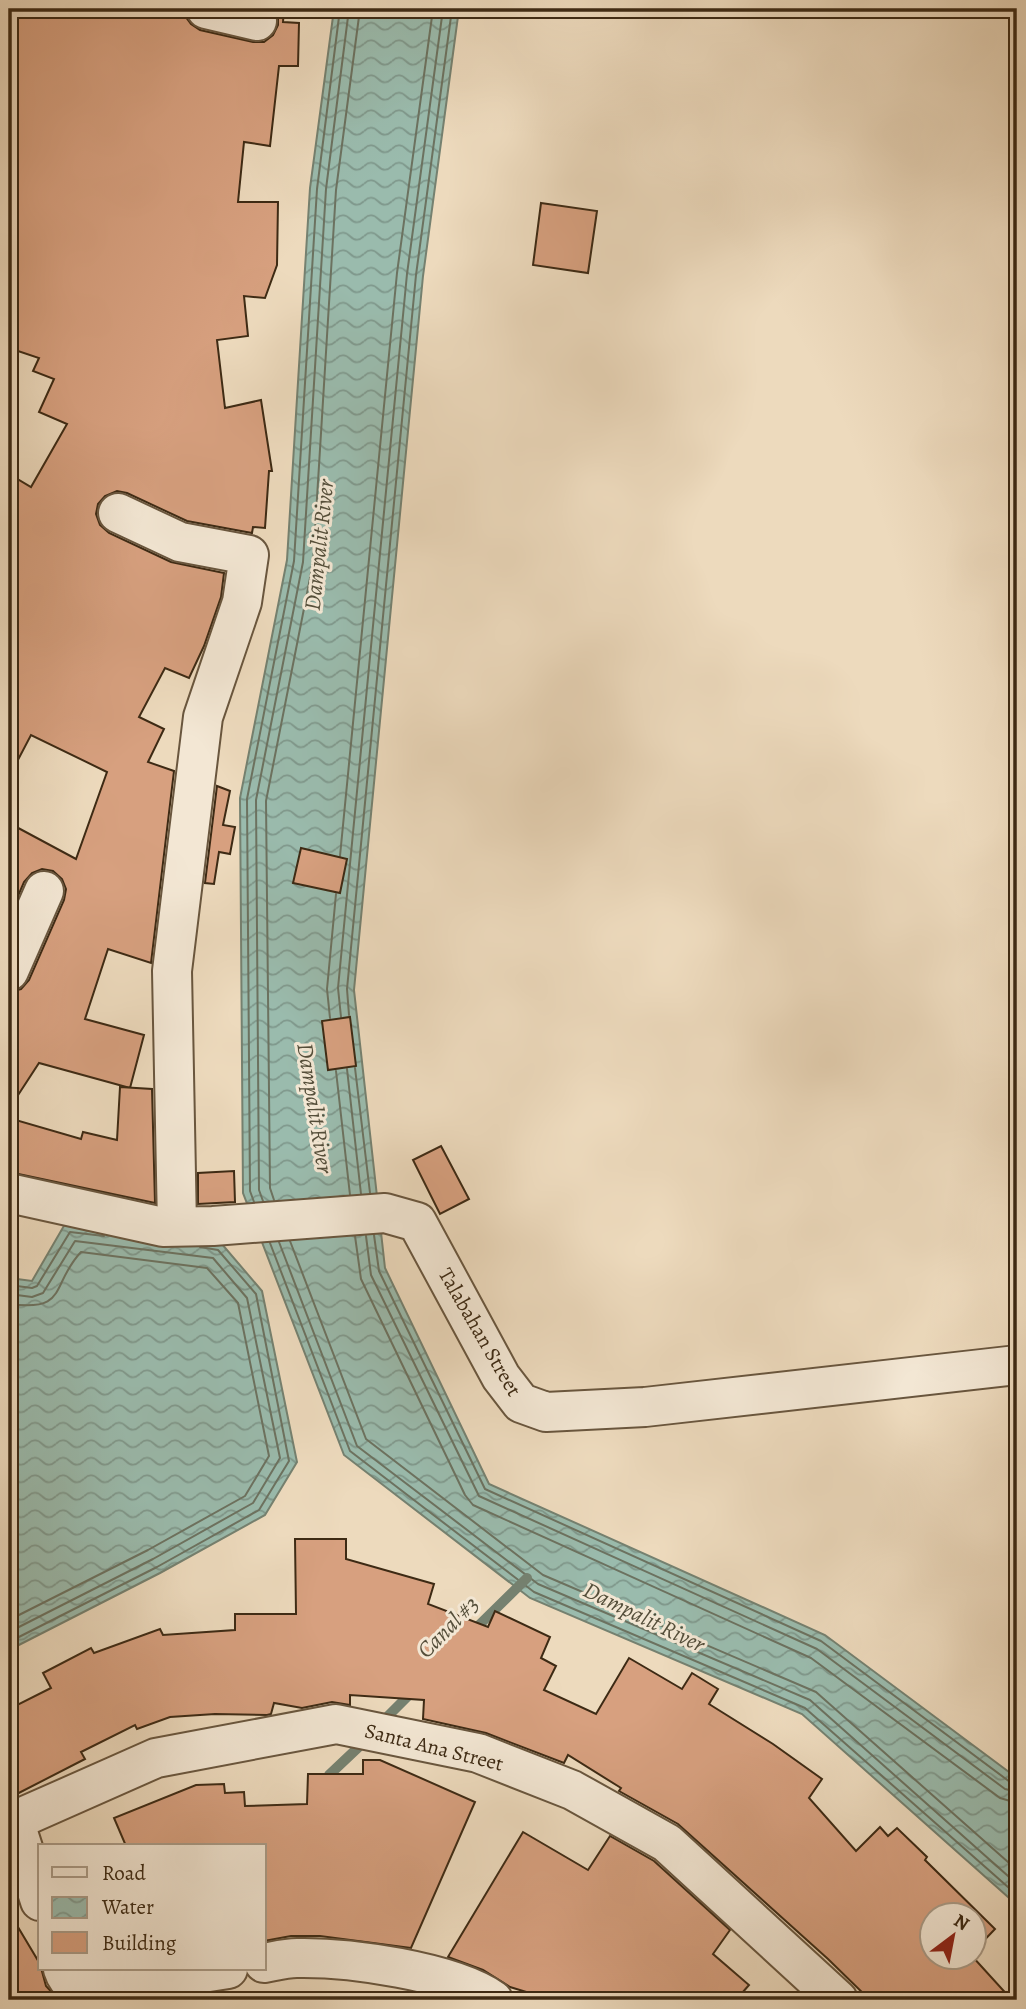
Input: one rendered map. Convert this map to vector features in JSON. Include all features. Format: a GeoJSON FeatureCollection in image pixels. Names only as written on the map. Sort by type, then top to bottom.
{"type":"FeatureCollection","features":[{"type":"Feature","properties":{"kind":"street"},"geometry":{"type":"LineString","coordinates":[[206,9],[257,21]]}},
{"type":"Feature","properties":{"kind":"street"},"geometry":{"type":"LineString","coordinates":[[118,513],[180,542],[249,555],[242,602],[204,718],[172,971],[177,1226]]}},
{"type":"Feature","properties":{"kind":"street"},"geometry":{"type":"LineString","coordinates":[[9,971],[44,891]]}},
{"type":"Feature","properties":{"kind":"street","name":"Talabahan Street"},"geometry":{"type":"LineString","coordinates":[[9,1193],[163,1227],[213,1226],[386,1213],[417,1222],[501,1377],[521,1403],[546,1412],[645,1407],[1017,1365]]}},
{"type":"Feature","properties":{"kind":"street","name":"Santa Ana Street"},"geometry":{"type":"LineString","coordinates":[[11,1822],[156,1758],[336,1724],[478,1753],[572,1790],[667,1843],[838,2000]]}},
{"type":"Feature","properties":{"kind":"street"},"geometry":{"type":"LineString","coordinates":[[11,1822],[38,1896]]}},
{"type":"Feature","properties":{"kind":"street"},"geometry":{"type":"LineString","coordinates":[[266,1963],[296,1958],[392,1966],[478,1990],[493,2000]]}},
{"type":"Feature","properties":{"kind":"street"},"geometry":{"type":"LineString","coordinates":[[64,1985],[94,1990],[222,1970]]}},
{"type":"Feature","properties":{"kind":"water","name":"Dampalit River"},"geometry":{"type":"Polygon","coordinates":[[[334,9],[459,9],[423,276],[354,990],[385,1268],[489,1484],[825,1635],[1017,1778],[1017,1905],[802,1714],[530,1598],[344,1455],[243,1193],[240,798],[287,560],[310,188],[334,9]]]}},
{"type":"Feature","properties":{"kind":"water"},"geometry":{"type":"Polygon","coordinates":[[[65,1224],[221,1243],[262,1291],[297,1462],[265,1515],[160,1573],[9,1650],[9,1278],[32,1281],[65,1224]]]}},
{"type":"Feature","properties":{"kind":"building"},"geometry":{"type":"Polygon","coordinates":[[[9,9],[185,9],[185,16],[200,30],[253,42],[264,42],[273,35],[278,25],[278,15],[274,9],[284,9],[283,22],[299,23],[298,66],[279,66],[270,146],[244,142],[238,202],[278,202],[277,265],[265,298],[244,296],[248,336],[217,340],[225,408],[261,400],[272,471],[269,471],[265,528],[253,527],[252,533],[187,521],[127,493],[117,491],[105,496],[98,504],[96,514],[100,525],[109,533],[171,562],[224,573],[221,597],[204,646],[189,678],[165,668],[139,717],[164,729],[148,762],[174,771],[151,963],[108,949],[85,1019],[144,1035],[130,1088],[39,1063],[9,1109],[9,992],[21,989],[29,980],[64,900],[66,889],[62,879],[53,871],[42,869],[32,873],[24,882],[9,917],[9,823],[76,859],[107,772],[31,735],[9,777],[9,474],[31,487],[67,424],[39,412],[54,379],[33,371],[39,358],[9,348],[9,9]]]}},
{"type":"Feature","properties":{"kind":"building"},"geometry":{"type":"Polygon","coordinates":[[[541,203],[597,211],[588,273],[533,265],[541,203]]]}},
{"type":"Feature","properties":{"kind":"building"},"geometry":{"type":"Polygon","coordinates":[[[217,786],[230,791],[223,825],[235,827],[230,854],[219,852],[214,884],[205,883],[217,786]]]}},
{"type":"Feature","properties":{"kind":"building"},"geometry":{"type":"Polygon","coordinates":[[[301,848],[347,859],[340,893],[293,883],[301,848]]]}},
{"type":"Feature","properties":{"kind":"building"},"geometry":{"type":"Polygon","coordinates":[[[350,1017],[356,1066],[328,1070],[322,1021],[350,1017]]]}},
{"type":"Feature","properties":{"kind":"building"},"geometry":{"type":"Polygon","coordinates":[[[120,1087],[152,1089],[155,1203],[9,1172],[9,1118],[81,1139],[83,1132],[117,1140],[120,1087]]]}},
{"type":"Feature","properties":{"kind":"building"},"geometry":{"type":"Polygon","coordinates":[[[441,1146],[469,1199],[440,1214],[413,1160],[441,1146]]]}},
{"type":"Feature","properties":{"kind":"building"},"geometry":{"type":"Polygon","coordinates":[[[234,1171],[235,1202],[198,1204],[198,1173],[234,1171]]]}},
{"type":"Feature","properties":{"kind":"building"},"geometry":{"type":"Polygon","coordinates":[[[295,1539],[346,1539],[346,1559],[434,1584],[428,1604],[488,1627],[495,1611],[550,1637],[541,1658],[556,1666],[544,1690],[596,1714],[629,1658],[682,1689],[692,1673],[718,1689],[709,1704],[822,1779],[809,1798],[856,1851],[880,1827],[888,1836],[897,1828],[966,1900],[918,1900],[918,1970],[985,1970],[1012,2000],[870,2000],[678,1824],[619,1791],[621,1788],[568,1755],[564,1763],[486,1733],[423,1719],[424,1700],[350,1695],[350,1705],[332,1702],[302,1708],[274,1703],[271,1714],[267,1715],[170,1717],[137,1729],[135,1725],[81,1752],[85,1759],[9,1798],[9,1709],[51,1688],[43,1673],[91,1648],[94,1653],[160,1629],[163,1635],[235,1630],[235,1614],[296,1614],[295,1539]]]}},
{"type":"Feature","properties":{"kind":"building"},"geometry":{"type":"Polygon","coordinates":[[[363,1760],[380,1760],[475,1802],[411,1948],[320,1936],[291,1936],[266,1941],[266,1844],[125,1844],[114,1818],[196,1785],[224,1784],[225,1793],[244,1792],[245,1806],[307,1804],[308,1774],[363,1774],[363,1760]]]}},
{"type":"Feature","properties":{"kind":"building"},"geometry":{"type":"Polygon","coordinates":[[[523,1832],[588,1870],[610,1836],[654,1861],[730,1930],[713,1954],[749,1985],[736,2000],[526,2000],[530,1993],[510,1987],[483,1970],[448,1957],[523,1832]]]}},
{"type":"Feature","properties":{"kind":"building"},"geometry":{"type":"Polygon","coordinates":[[[9,1912],[38,1961],[38,1970],[42,1970],[46,1986],[59,2000],[9,2000],[9,1912]]]}},
{"type":"Feature","properties":{"kind":"building"},"geometry":{"type":"Polygon","coordinates":[[[988,1922],[995,1929],[988,1936],[988,1922]]]}},
{"type":"Feature","properties":{"kind":"waterway","name":"Canal #3"},"geometry":{"type":"LineString","coordinates":[[471,1633],[527,1578]]}},
{"type":"Feature","properties":{"kind":"waterway","name":"Canal #3"},"geometry":{"type":"LineString","coordinates":[[380,1724],[415,1689]]}},
{"type":"Feature","properties":{"kind":"waterway","name":"Canal #3"},"geometry":{"type":"LineString","coordinates":[[323,1785],[329,1775],[365,1741]]}}]}
